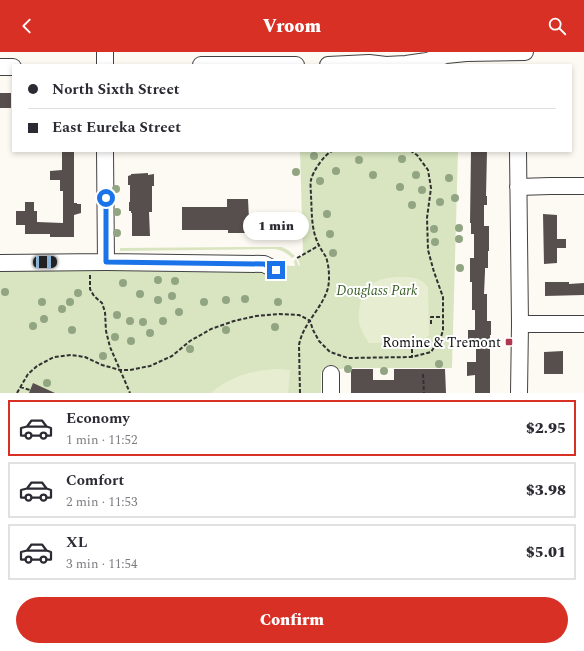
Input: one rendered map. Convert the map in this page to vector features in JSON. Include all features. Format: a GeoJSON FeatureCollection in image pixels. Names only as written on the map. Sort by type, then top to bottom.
{"type":"FeatureCollection","features":[{"type":"Feature","properties":{"kind":"street"},"geometry":{"type":"LineString","coordinates":[[105,52],[105,64]]}},
{"type":"Feature","properties":{"kind":"street"},"geometry":{"type":"LineString","coordinates":[[406,64],[427,61],[446,55],[479,52],[525,52]]}},
{"type":"Feature","properties":{"kind":"street"},"geometry":{"type":"LineString","coordinates":[[502,52],[506,64]]}},
{"type":"Feature","properties":{"kind":"street"},"geometry":{"type":"LineString","coordinates":[[334,64],[369,58],[384,64]]}},
{"type":"Feature","properties":{"kind":"street"},"geometry":{"type":"LineString","coordinates":[[0,67],[12,67]]}},
{"type":"Feature","properties":{"kind":"street"},"geometry":{"type":"LineString","coordinates":[[105,152],[106,262]]}},
{"type":"Feature","properties":{"kind":"street"},"geometry":{"type":"LineString","coordinates":[[518,152],[520,324],[519,393]]}},
{"type":"Feature","properties":{"kind":"street"},"geometry":{"type":"LineString","coordinates":[[518,188],[584,186]]}},
{"type":"Feature","properties":{"kind":"street"},"geometry":{"type":"LineString","coordinates":[[0,263],[106,262],[264,264],[276,270]]}},
{"type":"Feature","properties":{"kind":"street"},"geometry":{"type":"LineString","coordinates":[[520,324],[584,324]]}},
{"type":"Feature","properties":{"kind":"street"},"geometry":{"type":"LineString","coordinates":[[331,374],[331,393]]}},
{"type":"Feature","properties":{"kind":"path"},"geometry":{"type":"LineString","coordinates":[[300,393],[300,345],[303,332],[321,305],[328,287],[329,272],[326,258],[317,242],[312,220],[311,180],[318,165],[330,152]]}},
{"type":"Feature","properties":{"kind":"path"},"geometry":{"type":"LineString","coordinates":[[17,393],[28,374],[37,366],[54,357],[70,355],[85,357],[102,365],[120,370],[130,370],[150,366],[172,356],[190,341],[212,329],[234,321],[256,316],[279,314],[299,315],[310,321],[319,341],[330,352],[348,358],[412,357],[431,352],[441,338],[443,296],[428,250],[427,218],[431,188],[428,170],[417,155],[412,152]]}},
{"type":"Feature","properties":{"kind":"path"},"geometry":{"type":"LineString","coordinates":[[297,258],[320,245]]}},
{"type":"Feature","properties":{"kind":"path"},"geometry":{"type":"LineString","coordinates":[[90,274],[90,289],[94,296],[102,303],[105,312],[106,331],[110,347],[130,393]]}},
{"type":"Feature","properties":{"kind":"path"},"geometry":{"type":"LineString","coordinates":[[431,324],[431,317],[443,317]]}},
{"type":"Feature","properties":{"kind":"path"},"geometry":{"type":"LineString","coordinates":[[404,345],[412,345],[412,357]]}},
{"type":"Feature","properties":{"kind":"path"},"geometry":{"type":"LineString","coordinates":[[424,374],[424,393]]}},
{"type":"Feature","properties":{"kind":"path"},"geometry":{"type":"LineString","coordinates":[[20,387],[30,390]]}},
{"type":"Feature","properties":{"kind":"green space","name":"Douglass Park"},"geometry":{"type":"Polygon","coordinates":[[[300,152],[458,152],[452,368],[347,368],[321,372],[321,393],[0,393],[0,264],[247,264],[295,266],[294,261],[296,259],[300,266],[298,258],[303,255],[300,152]]]}},
{"type":"Feature","properties":{"kind":"green space"},"geometry":{"type":"Polygon","coordinates":[[[282,247],[295,256],[292,258],[284,252],[275,249],[120,251],[120,248],[282,247]]]}},
{"type":"Feature","properties":{"kind":"green space"},"geometry":{"type":"Polygon","coordinates":[[[396,277],[410,277],[418,279],[425,283],[428,287],[429,335],[420,343],[369,343],[359,321],[359,309],[362,297],[368,288],[375,282],[396,277]]]}},
{"type":"Feature","properties":{"kind":"green space"},"geometry":{"type":"Polygon","coordinates":[[[279,369],[290,370],[288,393],[211,393],[227,382],[243,375],[279,369]]]}},
{"type":"Feature","properties":{"kind":"building"},"geometry":{"type":"Polygon","coordinates":[[[0,93],[11,93],[11,108],[0,108],[0,93]]]}},
{"type":"Feature","properties":{"kind":"building"},"geometry":{"type":"Polygon","coordinates":[[[62,152],[74,152],[74,203],[81,204],[81,213],[74,215],[74,237],[50,237],[50,234],[25,234],[25,225],[16,225],[16,211],[25,211],[25,202],[34,202],[34,211],[37,211],[37,222],[63,223],[63,191],[60,191],[60,180],[50,180],[50,171],[62,170],[62,152]]]}},
{"type":"Feature","properties":{"kind":"building"},"geometry":{"type":"Polygon","coordinates":[[[471,152],[487,152],[487,205],[484,205],[484,226],[489,226],[489,251],[488,268],[485,268],[484,294],[487,294],[487,321],[491,321],[490,393],[475,393],[475,375],[467,376],[467,362],[476,362],[476,346],[468,346],[468,330],[475,330],[475,310],[472,310],[472,282],[470,282],[470,258],[474,258],[474,234],[471,234],[471,152]]]}},
{"type":"Feature","properties":{"kind":"building"},"geometry":{"type":"Polygon","coordinates":[[[148,173],[148,175],[154,174],[154,186],[152,186],[152,212],[149,212],[150,236],[132,236],[132,213],[129,211],[130,185],[128,185],[128,176],[131,174],[148,173]]]}},
{"type":"Feature","properties":{"kind":"building"},"geometry":{"type":"Polygon","coordinates":[[[227,199],[248,199],[249,219],[298,219],[298,233],[255,234],[228,233],[228,230],[182,230],[182,207],[227,207],[227,199]]]}},
{"type":"Feature","properties":{"kind":"building"},"geometry":{"type":"Polygon","coordinates":[[[543,214],[557,215],[557,239],[566,239],[566,248],[557,248],[557,263],[544,264],[543,214]]]}},
{"type":"Feature","properties":{"kind":"building"},"geometry":{"type":"Polygon","coordinates":[[[545,282],[569,282],[569,284],[584,283],[584,295],[545,296],[545,282]]]}},
{"type":"Feature","properties":{"kind":"building"},"geometry":{"type":"Polygon","coordinates":[[[563,351],[563,374],[544,374],[544,352],[563,351]]]}},
{"type":"Feature","properties":{"kind":"building"},"geometry":{"type":"Polygon","coordinates":[[[351,369],[373,369],[373,380],[394,380],[394,369],[445,369],[446,393],[351,393],[351,369]]]}},
{"type":"Feature","properties":{"kind":"building"},"geometry":{"type":"Polygon","coordinates":[[[33,383],[55,393],[29,393],[33,383]]]}},
{"type":"Feature","properties":{"kind":"place","name":"Romine & Tremont"},"geometry":{"type":"Point","coordinates":[509,342]}},
{"type":"Feature","properties":{"kind":"route"},"geometry":{"type":"LineString","coordinates":[[106,198],[106,262],[264,264],[276,270]]}}]}
